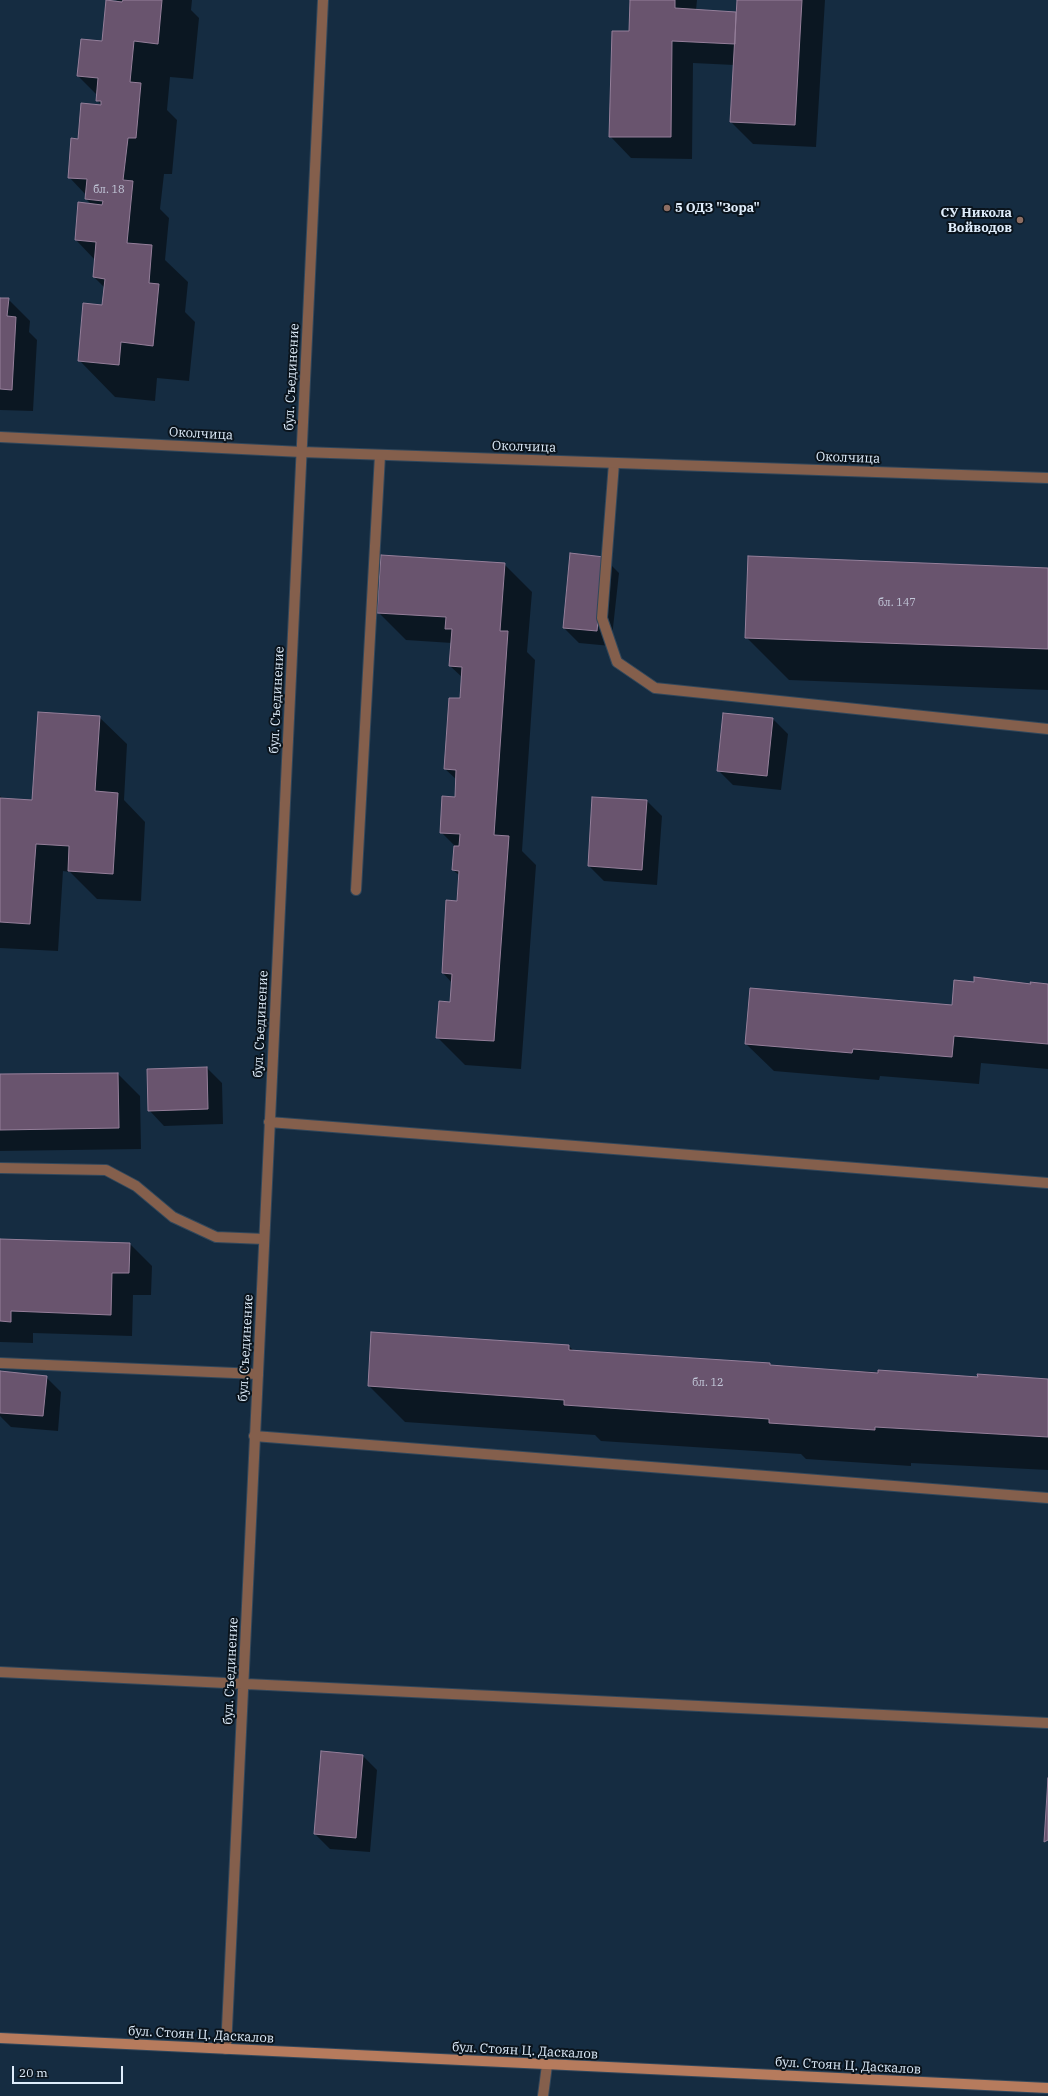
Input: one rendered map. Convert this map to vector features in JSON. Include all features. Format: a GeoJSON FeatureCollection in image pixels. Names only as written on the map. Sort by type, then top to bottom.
{"type":"FeatureCollection","features":[{"type":"Feature","properties":{"kind":"street","name":"бул. Съединение"},"geometry":{"type":"LineString","coordinates":[[226,2049],[323,0]]}},
{"type":"Feature","properties":{"kind":"street","name":"Околчица"},"geometry":{"type":"LineString","coordinates":[[0,437],[302,452],[1048,478]]}},
{"type":"Feature","properties":{"kind":"street"},"geometry":{"type":"LineString","coordinates":[[356,890],[380,455]]}},
{"type":"Feature","properties":{"kind":"street"},"geometry":{"type":"LineString","coordinates":[[614,463],[602,618],[617,662],[656,688],[1048,729]]}},
{"type":"Feature","properties":{"kind":"street"},"geometry":{"type":"LineString","coordinates":[[269,1122],[1048,1183]]}},
{"type":"Feature","properties":{"kind":"street"},"geometry":{"type":"LineString","coordinates":[[0,1168],[106,1170],[136,1186],[173,1217],[216,1236],[264,1239]]}},
{"type":"Feature","properties":{"kind":"street"},"geometry":{"type":"LineString","coordinates":[[0,1363],[258,1374]]}},
{"type":"Feature","properties":{"kind":"street"},"geometry":{"type":"LineString","coordinates":[[254,1436],[1048,1498]]}},
{"type":"Feature","properties":{"kind":"street"},"geometry":{"type":"LineString","coordinates":[[0,1672],[1048,1723]]}},
{"type":"Feature","properties":{"kind":"street","name":"бул. Стоян Ц. Даскалов"},"geometry":{"type":"LineString","coordinates":[[0,2038],[1048,2088]]}},
{"type":"Feature","properties":{"kind":"street"},"geometry":{"type":"LineString","coordinates":[[543,2096],[547,2065]]}},
{"type":"Feature","properties":{"kind":"building"},"geometry":{"type":"Polygon","coordinates":[[[106,0],[122,2],[123,0],[162,0],[158,44],[134,41],[130,82],[141,83],[136,138],[128,138],[123,180],[133,181],[127,243],[152,245],[149,283],[159,284],[153,346],[121,342],[119,365],[78,361],[83,303],[102,305],[105,279],[93,277],[96,242],[75,240],[78,202],[102,205],[103,201],[85,199],[87,179],[68,178],[71,138],[78,139],[81,103],[101,105],[101,101],[96,101],[98,78],[77,76],[81,39],[102,41],[106,0]]]}},
{"type":"Feature","properties":{"kind":"building"},"geometry":{"type":"Polygon","coordinates":[[[630,0],[675,0],[675,8],[736,12],[735,44],[672,41],[671,137],[609,137],[612,31],[629,31],[630,0]]]}},
{"type":"Feature","properties":{"kind":"building"},"geometry":{"type":"Polygon","coordinates":[[[737,0],[802,0],[795,125],[730,122],[737,0]]]}},
{"type":"Feature","properties":{"kind":"building"},"geometry":{"type":"Polygon","coordinates":[[[0,298],[9,298],[7,316],[16,317],[12,390],[0,389],[0,298]]]}},
{"type":"Feature","properties":{"kind":"building"},"geometry":{"type":"Polygon","coordinates":[[[570,553],[604,557],[597,631],[563,628],[570,553]]]}},
{"type":"Feature","properties":{"kind":"building"},"geometry":{"type":"Polygon","coordinates":[[[381,555],[505,563],[500,631],[508,631],[494,835],[509,836],[494,1041],[436,1038],[439,1001],[450,1002],[452,974],[442,973],[446,900],[457,901],[459,871],[452,870],[454,846],[459,846],[460,834],[440,833],[442,796],[455,797],[456,770],[444,769],[449,698],[460,698],[462,667],[449,666],[452,629],[445,629],[446,617],[377,613],[381,555]]]}},
{"type":"Feature","properties":{"kind":"building"},"geometry":{"type":"Polygon","coordinates":[[[748,556],[1048,568],[1048,649],[745,638],[748,556]]]}},
{"type":"Feature","properties":{"kind":"building"},"geometry":{"type":"Polygon","coordinates":[[[38,712],[100,716],[95,791],[118,793],[113,874],[68,871],[69,846],[36,844],[30,924],[0,922],[0,798],[32,800],[38,712]]]}},
{"type":"Feature","properties":{"kind":"building"},"geometry":{"type":"Polygon","coordinates":[[[723,713],[773,718],[767,776],[717,771],[723,713]]]}},
{"type":"Feature","properties":{"kind":"building"},"geometry":{"type":"Polygon","coordinates":[[[592,797],[647,800],[642,870],[588,866],[592,797]]]}},
{"type":"Feature","properties":{"kind":"building"},"geometry":{"type":"Polygon","coordinates":[[[974,977],[1031,984],[1030,982],[1048,984],[1048,1044],[954,1036],[952,1057],[853,1049],[852,1053],[745,1044],[750,988],[952,1005],[954,980],[974,982],[974,977]]]}},
{"type":"Feature","properties":{"kind":"building"},"geometry":{"type":"Polygon","coordinates":[[[207,1067],[208,1109],[148,1111],[147,1069],[207,1067]]]}},
{"type":"Feature","properties":{"kind":"building"},"geometry":{"type":"Polygon","coordinates":[[[118,1073],[119,1128],[0,1130],[0,1074],[118,1073]]]}},
{"type":"Feature","properties":{"kind":"building"},"geometry":{"type":"Polygon","coordinates":[[[0,1239],[130,1243],[129,1273],[112,1273],[111,1315],[11,1311],[11,1322],[0,1321],[0,1239]]]}},
{"type":"Feature","properties":{"kind":"building"},"geometry":{"type":"Polygon","coordinates":[[[371,1332],[569,1345],[569,1350],[770,1363],[770,1365],[878,1373],[878,1370],[978,1377],[977,1374],[1048,1379],[1048,1437],[875,1427],[875,1430],[769,1423],[769,1419],[564,1405],[564,1400],[368,1386],[371,1332]]]}},
{"type":"Feature","properties":{"kind":"building"},"geometry":{"type":"Polygon","coordinates":[[[0,1371],[47,1376],[43,1416],[0,1413],[0,1371]]]}},
{"type":"Feature","properties":{"kind":"building"},"geometry":{"type":"Polygon","coordinates":[[[321,1751],[363,1755],[356,1838],[314,1834],[321,1751]]]}},
{"type":"Feature","properties":{"kind":"building"},"geometry":{"type":"Polygon","coordinates":[[[1048,1778],[1048,1840],[1044,1842],[1048,1778]]]}},
{"type":"Feature","properties":{"kind":"place","name":"5 ОДЗ \"Зора\""},"geometry":{"type":"Point","coordinates":[667,208]}},
{"type":"Feature","properties":{"kind":"place","name":"СУ Никола Войводов"},"geometry":{"type":"Point","coordinates":[1020,220]}}]}
